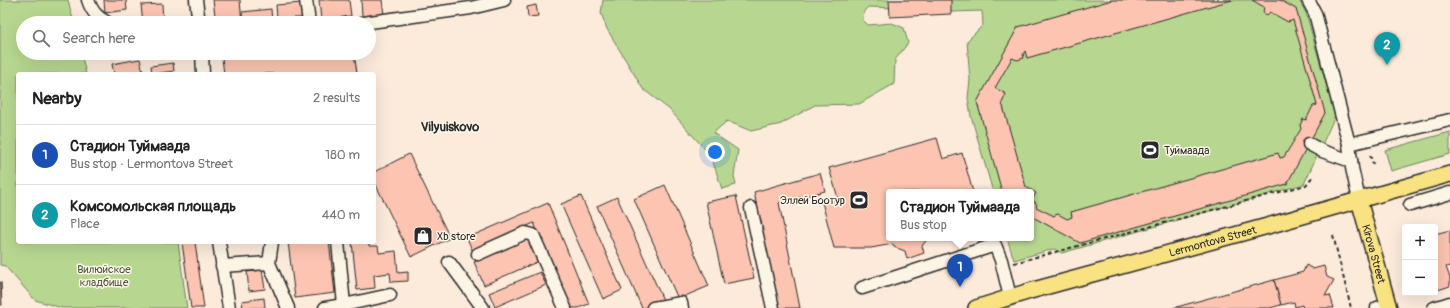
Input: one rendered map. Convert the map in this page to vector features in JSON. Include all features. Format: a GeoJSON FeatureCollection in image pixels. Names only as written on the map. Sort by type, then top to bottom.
{"type":"FeatureCollection","features":[{"type":"Feature","properties":{"kind":"main road","name":"Lermontova Street"},"geometry":{"type":"LineString","coordinates":[[976,308],[1010,297],[1450,174]]}},
{"type":"Feature","properties":{"kind":"main road","name":"Kirova Street"},"geometry":{"type":"LineString","coordinates":[[1359,200],[1385,307]]}},
{"type":"Feature","properties":{"kind":"street"},"geometry":{"type":"LineString","coordinates":[[88,0],[95,16]]}},
{"type":"Feature","properties":{"kind":"street"},"geometry":{"type":"LineString","coordinates":[[196,0],[198,16]]}},
{"type":"Feature","properties":{"kind":"street"},"geometry":{"type":"LineString","coordinates":[[306,0],[308,16]]}},
{"type":"Feature","properties":{"kind":"street"},"geometry":{"type":"LineString","coordinates":[[376,21],[470,4],[504,0]]}},
{"type":"Feature","properties":{"kind":"street"},"geometry":{"type":"LineString","coordinates":[[1305,0],[1351,161],[1359,200]]}},
{"type":"Feature","properties":{"kind":"street"},"geometry":{"type":"LineString","coordinates":[[1308,0],[1315,13],[1349,144],[1351,161]]}},
{"type":"Feature","properties":{"kind":"street"},"geometry":{"type":"LineString","coordinates":[[202,60],[203,72]]}},
{"type":"Feature","properties":{"kind":"street"},"geometry":{"type":"LineString","coordinates":[[1349,144],[1450,120]]}},
{"type":"Feature","properties":{"kind":"street"},"geometry":{"type":"LineString","coordinates":[[1309,144],[1322,151],[1351,161]]}},
{"type":"Feature","properties":{"kind":"street"},"geometry":{"type":"LineString","coordinates":[[1410,205],[1450,193]]}},
{"type":"Feature","properties":{"kind":"street"},"geometry":{"type":"LineString","coordinates":[[751,208],[774,308]]}},
{"type":"Feature","properties":{"kind":"street"},"geometry":{"type":"LineString","coordinates":[[478,254],[526,234],[533,235],[565,308]]}},
{"type":"Feature","properties":{"kind":"street"},"geometry":{"type":"LineString","coordinates":[[219,244],[229,308]]}},
{"type":"Feature","properties":{"kind":"street"},"geometry":{"type":"LineString","coordinates":[[272,244],[269,263],[288,308]]}},
{"type":"Feature","properties":{"kind":"street"},"geometry":{"type":"LineString","coordinates":[[338,244],[344,305]]}},
{"type":"Feature","properties":{"kind":"street"},"geometry":{"type":"LineString","coordinates":[[862,288],[995,245],[1001,260],[1010,297]]}},
{"type":"Feature","properties":{"kind":"street"},"geometry":{"type":"LineString","coordinates":[[449,262],[484,308]]}},
{"type":"Feature","properties":{"kind":"street"},"geometry":{"type":"LineString","coordinates":[[222,266],[269,263]]}},
{"type":"Feature","properties":{"kind":"street"},"geometry":{"type":"LineString","coordinates":[[325,308],[390,295]]}},
{"type":"Feature","properties":{"kind":"street"},"geometry":{"type":"LineString","coordinates":[[653,308],[681,303],[682,308]]}},
{"type":"Feature","properties":{"kind":"street"},"geometry":{"type":"LineString","coordinates":[[1434,308],[1450,303]]}},
{"type":"Feature","properties":{"kind":"path"},"geometry":{"type":"LineString","coordinates":[[1370,155],[1373,164]]}},
{"type":"Feature","properties":{"kind":"path"},"geometry":{"type":"LineString","coordinates":[[1014,263],[1306,185],[1313,176]]}},
{"type":"Feature","properties":{"kind":"path"},"geometry":{"type":"LineString","coordinates":[[1334,235],[1351,308]]}},
{"type":"Feature","properties":{"kind":"green space","name":"Вилюйское кладбище"},"geometry":{"type":"Polygon","coordinates":[[[0,0],[68,0],[72,16],[16,16],[16,60],[83,60],[86,72],[16,72],[16,244],[178,244],[187,308],[62,308],[35,300],[5,266],[0,265],[0,0]]]}},
{"type":"Feature","properties":{"kind":"green space","name":"Туймаада"},"geometry":{"type":"Polygon","coordinates":[[[603,0],[1299,0],[1306,13],[1335,116],[1304,184],[1062,253],[1054,249],[1014,260],[1008,241],[1034,241],[1034,189],[992,189],[971,116],[968,98],[970,80],[967,41],[983,25],[982,11],[952,12],[950,10],[868,7],[864,11],[863,20],[868,25],[892,23],[904,28],[908,43],[895,60],[894,84],[859,104],[815,105],[781,124],[751,131],[727,121],[713,133],[738,150],[734,176],[736,185],[722,189],[711,156],[670,110],[643,89],[607,29],[601,13],[603,0]]]}},
{"type":"Feature","properties":{"kind":"green space"},"geometry":{"type":"Polygon","coordinates":[[[1450,132],[1450,154],[1391,171],[1385,150],[1450,132]]]}},
{"type":"Feature","properties":{"kind":"building"},"geometry":{"type":"Polygon","coordinates":[[[104,0],[126,0],[127,10],[105,13],[104,0]]]}},
{"type":"Feature","properties":{"kind":"building"},"geometry":{"type":"Polygon","coordinates":[[[213,0],[240,0],[241,16],[215,16],[213,0]]]}},
{"type":"Feature","properties":{"kind":"building"},"geometry":{"type":"Polygon","coordinates":[[[319,0],[349,0],[351,16],[321,16],[319,0]]]}},
{"type":"Feature","properties":{"kind":"building"},"geometry":{"type":"Polygon","coordinates":[[[361,0],[382,0],[384,14],[362,16],[361,0]]]}},
{"type":"Feature","properties":{"kind":"building"},"geometry":{"type":"Polygon","coordinates":[[[889,0],[951,0],[951,14],[890,17],[889,0]]]}},
{"type":"Feature","properties":{"kind":"building"},"geometry":{"type":"Polygon","coordinates":[[[1112,0],[1232,0],[1027,58],[1025,51],[1023,54],[1024,58],[1017,60],[1012,58],[995,88],[1006,94],[1002,103],[1026,187],[1029,189],[1001,189],[977,102],[1018,27],[1112,0]]]}},
{"type":"Feature","properties":{"kind":"building"},"geometry":{"type":"Polygon","coordinates":[[[1252,0],[1280,0],[1296,9],[1325,113],[1287,184],[1080,243],[1034,218],[1034,201],[1037,205],[1036,207],[1054,216],[1058,214],[1067,219],[1072,217],[1071,212],[1278,153],[1280,158],[1284,157],[1301,129],[1300,125],[1303,119],[1306,120],[1313,106],[1317,105],[1293,20],[1288,22],[1270,12],[1267,15],[1263,13],[1264,7],[1252,0]]]}},
{"type":"Feature","properties":{"kind":"building"},"geometry":{"type":"Polygon","coordinates":[[[302,3],[303,16],[277,16],[276,5],[302,3]]]}},
{"type":"Feature","properties":{"kind":"building"},"geometry":{"type":"Polygon","coordinates":[[[162,4],[163,16],[142,16],[141,5],[162,4]]]}},
{"type":"Feature","properties":{"kind":"building"},"geometry":{"type":"Polygon","coordinates":[[[536,5],[538,16],[528,17],[527,7],[536,5]]]}},
{"type":"Feature","properties":{"kind":"building"},"geometry":{"type":"Polygon","coordinates":[[[271,9],[272,16],[242,16],[242,12],[271,9]]]}},
{"type":"Feature","properties":{"kind":"building"},"geometry":{"type":"Polygon","coordinates":[[[140,60],[143,72],[114,72],[112,64],[140,60]]]}},
{"type":"Feature","properties":{"kind":"building"},"geometry":{"type":"Polygon","coordinates":[[[222,60],[355,60],[357,72],[224,72],[222,60]]]}},
{"type":"Feature","properties":{"kind":"building"},"geometry":{"type":"Polygon","coordinates":[[[173,63],[174,71],[152,72],[151,66],[173,63]]]}},
{"type":"Feature","properties":{"kind":"building","name":"Эллей Боотур"},"geometry":{"type":"Polygon","coordinates":[[[937,138],[943,159],[962,153],[972,189],[886,189],[886,241],[926,241],[922,246],[924,253],[907,259],[905,251],[894,247],[893,244],[871,248],[834,248],[822,202],[838,198],[829,168],[937,138]]]}},
{"type":"Feature","properties":{"kind":"building"},"geometry":{"type":"Polygon","coordinates":[[[409,154],[450,238],[411,257],[376,185],[376,171],[409,154]]]}},
{"type":"Feature","properties":{"kind":"building"},"geometry":{"type":"Polygon","coordinates":[[[820,173],[825,191],[779,203],[800,308],[777,308],[754,192],[820,173]]]}},
{"type":"Feature","properties":{"kind":"building"},"geometry":{"type":"Polygon","coordinates":[[[665,185],[709,286],[678,299],[634,199],[665,185]]]}},
{"type":"Feature","properties":{"kind":"building"},"geometry":{"type":"Polygon","coordinates":[[[581,196],[622,290],[603,299],[561,204],[581,196]]]}},
{"type":"Feature","properties":{"kind":"building"},"geometry":{"type":"Polygon","coordinates":[[[736,196],[754,278],[724,284],[706,202],[736,196]]]}},
{"type":"Feature","properties":{"kind":"building"},"geometry":{"type":"Polygon","coordinates":[[[617,197],[663,300],[644,308],[642,308],[597,206],[617,197]]]}},
{"type":"Feature","properties":{"kind":"building"},"geometry":{"type":"Polygon","coordinates":[[[548,203],[589,304],[578,308],[569,308],[534,223],[472,250],[467,238],[548,203]]]}},
{"type":"Feature","properties":{"kind":"building"},"geometry":{"type":"Polygon","coordinates":[[[1450,230],[1450,266],[1446,267],[1450,278],[1450,286],[1438,290],[1438,260],[1438,233],[1450,230]]]}},
{"type":"Feature","properties":{"kind":"building"},"geometry":{"type":"Polygon","coordinates":[[[529,238],[539,261],[484,285],[474,262],[529,238]]]}},
{"type":"Feature","properties":{"kind":"building"},"geometry":{"type":"Polygon","coordinates":[[[182,244],[195,244],[204,308],[191,308],[182,244]]]}},
{"type":"Feature","properties":{"kind":"building"},"geometry":{"type":"Polygon","coordinates":[[[288,244],[329,244],[335,293],[295,298],[288,244]]]}},
{"type":"Feature","properties":{"kind":"building"},"geometry":{"type":"Polygon","coordinates":[[[352,244],[369,244],[369,246],[378,246],[379,253],[396,251],[398,273],[408,272],[408,281],[391,282],[390,273],[374,275],[375,288],[357,290],[352,244]]]}},
{"type":"Feature","properties":{"kind":"building"},"geometry":{"type":"Polygon","coordinates":[[[1306,265],[1313,269],[1324,266],[1327,277],[1334,280],[1325,296],[1330,295],[1334,308],[1303,308],[1302,305],[1295,307],[1294,302],[1281,305],[1274,280],[1303,272],[1306,265]]]}},
{"type":"Feature","properties":{"kind":"building"},"geometry":{"type":"Polygon","coordinates":[[[262,270],[265,289],[249,291],[247,272],[262,270]]]}},
{"type":"Feature","properties":{"kind":"building"},"geometry":{"type":"Polygon","coordinates":[[[540,272],[546,285],[495,307],[489,293],[540,272]]]}},
{"type":"Feature","properties":{"kind":"building"},"geometry":{"type":"Polygon","coordinates":[[[1274,280],[1281,305],[1270,308],[1173,308],[1274,280]]]}},
{"type":"Feature","properties":{"kind":"building"},"geometry":{"type":"Polygon","coordinates":[[[1,282],[2,305],[0,305],[1,282]]]}},
{"type":"Feature","properties":{"kind":"building"},"geometry":{"type":"Polygon","coordinates":[[[264,298],[265,308],[243,308],[242,301],[264,298]]]}},
{"type":"Feature","properties":{"kind":"place","name":"Комсомольская площадь"},"geometry":{"type":"Point","coordinates":[1387,65]}},
{"type":"Feature","properties":{"kind":"place","name":"Туймаада"},"geometry":{"type":"Point","coordinates":[1150,150]}},
{"type":"Feature","properties":{"kind":"place","name":"Эллей Боотур"},"geometry":{"type":"Point","coordinates":[859,200]}},
{"type":"Feature","properties":{"kind":"place","name":"Xb store"},"geometry":{"type":"Point","coordinates":[423,236]}},
{"type":"Feature","properties":{"kind":"place","name":"Стадион Туймаада"},"geometry":{"type":"Point","coordinates":[960,287]}},
{"type":"Feature","properties":{"kind":"district","name":"Vilyuiskovo"},"geometry":{"type":"Point","coordinates":[450,127]}}]}
